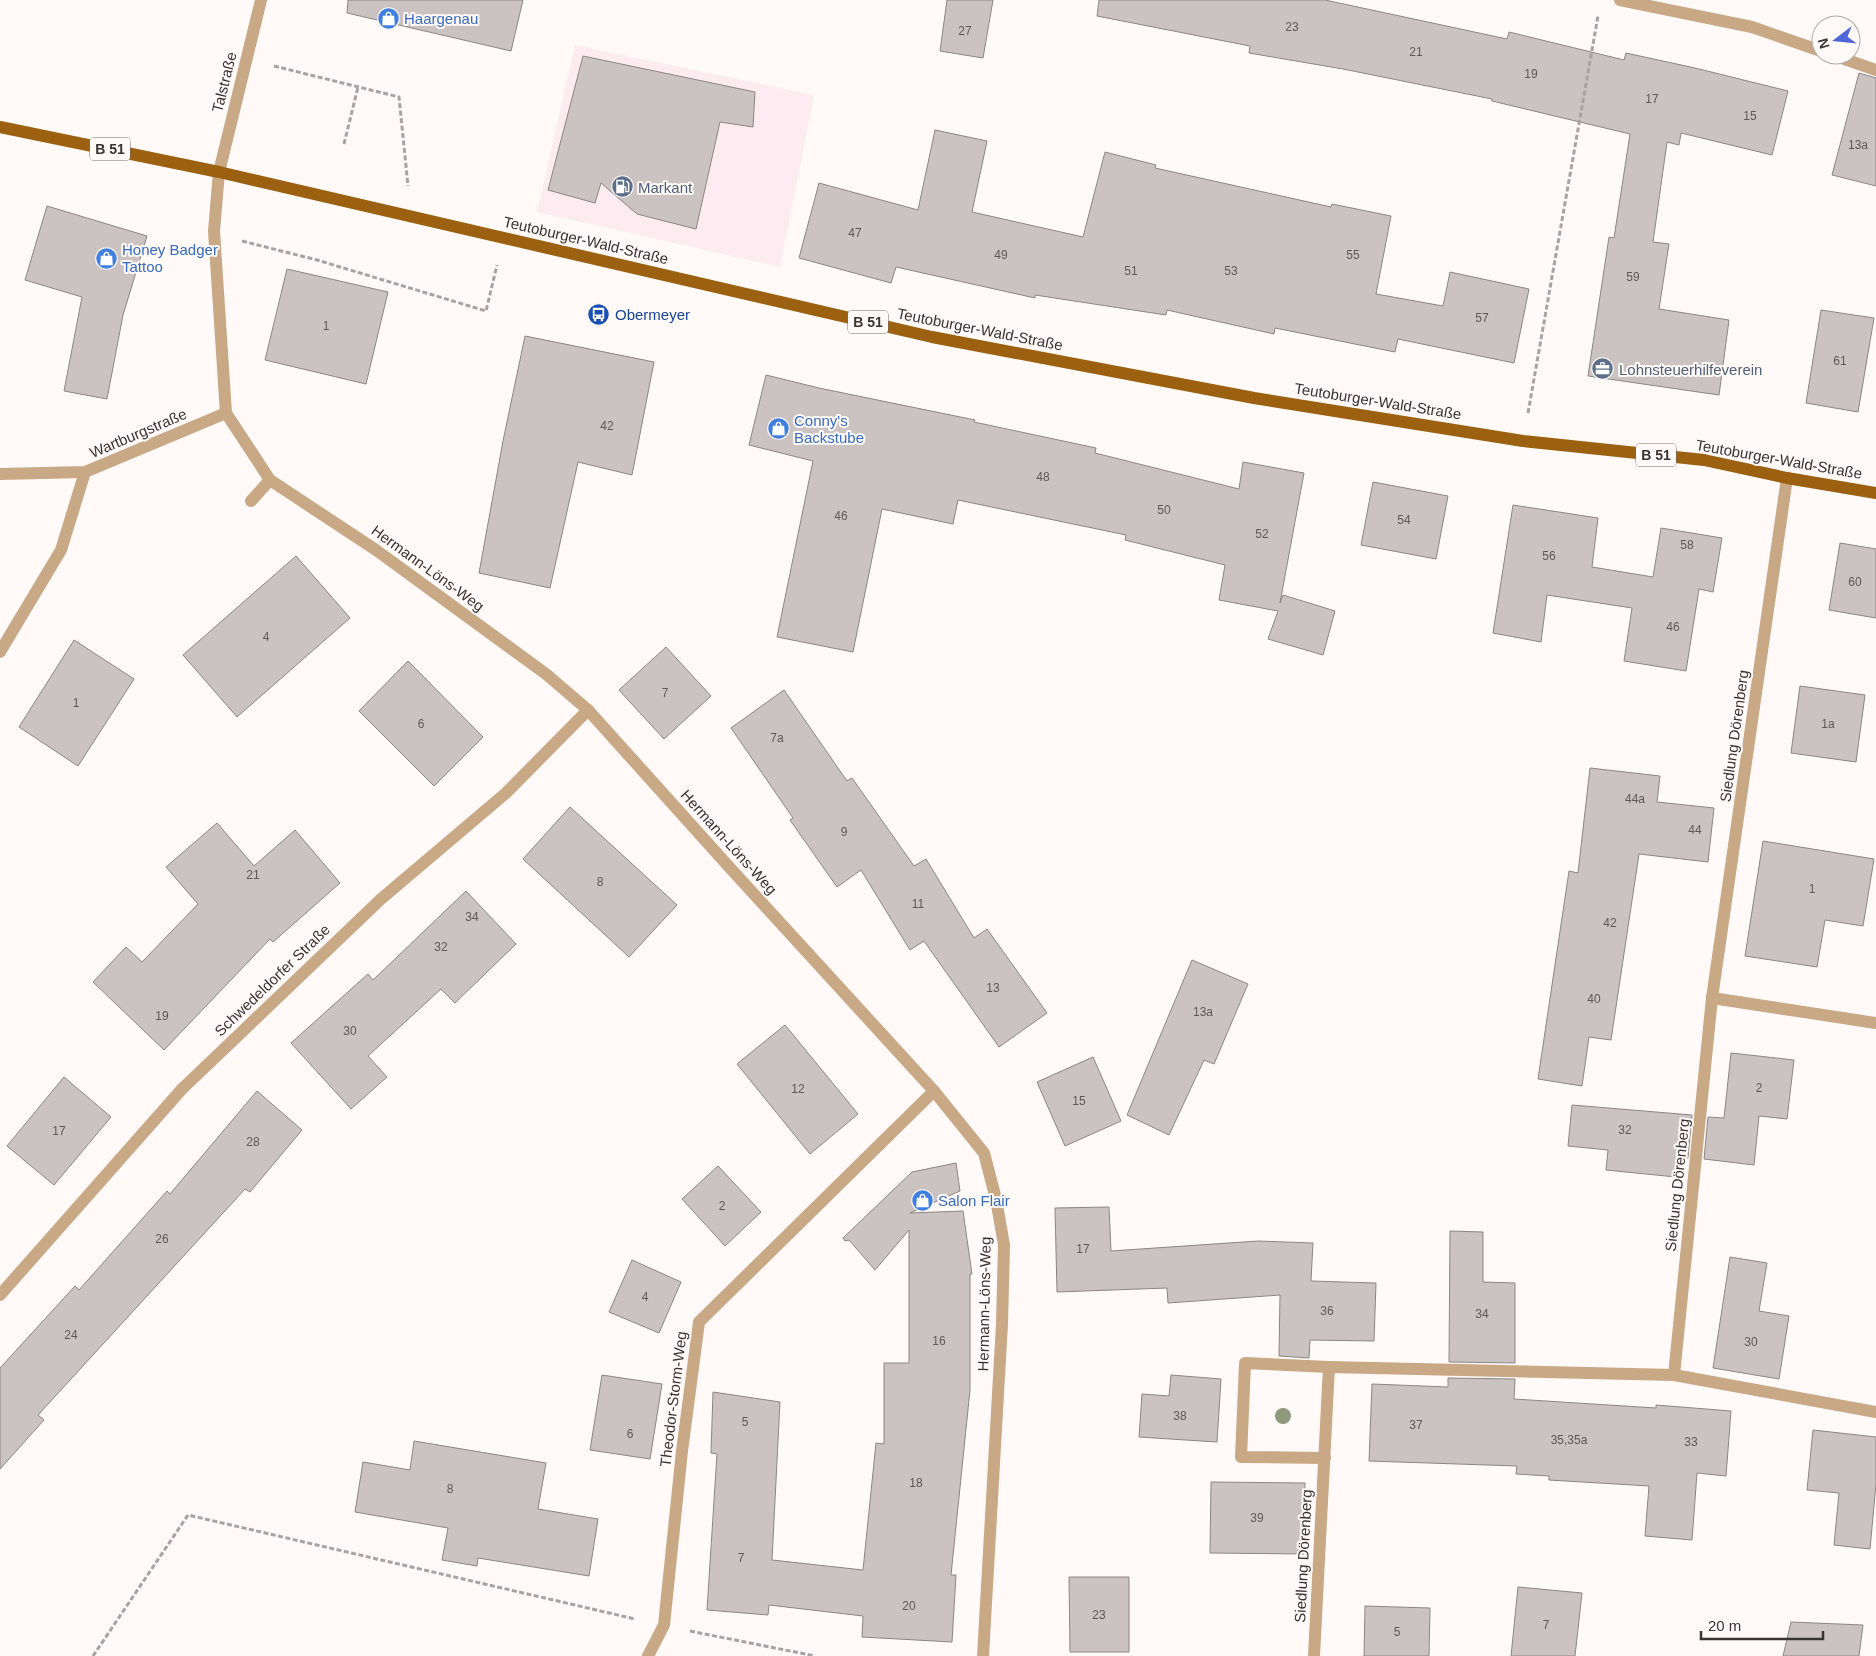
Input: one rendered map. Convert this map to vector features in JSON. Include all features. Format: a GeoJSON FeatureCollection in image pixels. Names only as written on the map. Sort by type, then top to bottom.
{"type":"FeatureCollection","features":[{"type":"Feature","properties":{"kind":"main road","name":"Teutoburger-Wald-Straße"},"geometry":{"type":"LineString","coordinates":[[0,127],[219,172],[932,337],[1254,398],[1523,441],[1704,460],[1787,478],[1876,493]]}},
{"type":"Feature","properties":{"kind":"street","name":"Talstraße"},"geometry":{"type":"LineString","coordinates":[[219,172],[261,0]]}},
{"type":"Feature","properties":{"kind":"street"},"geometry":{"type":"LineString","coordinates":[[1620,0],[1752,26],[1811,47]]}},
{"type":"Feature","properties":{"kind":"street"},"geometry":{"type":"LineString","coordinates":[[1861,65],[1876,70]]}},
{"type":"Feature","properties":{"kind":"street","name":"Hermann-Löns-Weg"},"geometry":{"type":"LineString","coordinates":[[219,172],[214,231],[226,413],[270,480],[376,550],[546,674],[588,710],[934,1091],[984,1153],[996,1200],[1004,1245],[1002,1324],[983,1656]]}},
{"type":"Feature","properties":{"kind":"street","name":"Wartburgstraße"},"geometry":{"type":"LineString","coordinates":[[0,474],[85,472],[226,413]]}},
{"type":"Feature","properties":{"kind":"street"},"geometry":{"type":"LineString","coordinates":[[0,652],[61,550],[85,472]]}},
{"type":"Feature","properties":{"kind":"street","name":"Siedlung Dörenberg"},"geometry":{"type":"LineString","coordinates":[[1674,1375],[1712,998],[1787,478]]}},
{"type":"Feature","properties":{"kind":"street"},"geometry":{"type":"LineString","coordinates":[[251,501],[270,480]]}},
{"type":"Feature","properties":{"kind":"street","name":"Schwedeldorfer Straße"},"geometry":{"type":"LineString","coordinates":[[0,1295],[182,1090],[381,899],[506,793],[588,710]]}},
{"type":"Feature","properties":{"kind":"street"},"geometry":{"type":"LineString","coordinates":[[1712,998],[1876,1023]]}},
{"type":"Feature","properties":{"kind":"street","name":"Theodor-Storm-Weg"},"geometry":{"type":"LineString","coordinates":[[648,1656],[664,1625],[682,1451],[699,1322],[934,1091]]}},
{"type":"Feature","properties":{"kind":"street"},"geometry":{"type":"LineString","coordinates":[[1325,1458],[1241,1457],[1245,1363],[1329,1367],[1674,1375],[1876,1412]]}},
{"type":"Feature","properties":{"kind":"street","name":"Siedlung Dörenberg"},"geometry":{"type":"LineString","coordinates":[[1314,1656],[1329,1367]]}},
{"type":"Feature","properties":{"kind":"path"},"geometry":{"type":"LineString","coordinates":[[1523,441],[1599,10]]}},
{"type":"Feature","properties":{"kind":"path"},"geometry":{"type":"LineString","coordinates":[[246,59],[399,97],[411,216]]}},
{"type":"Feature","properties":{"kind":"path"},"geometry":{"type":"LineString","coordinates":[[344,144],[358,87]]}},
{"type":"Feature","properties":{"kind":"path"},"geometry":{"type":"LineString","coordinates":[[254,246],[317,260],[486,311],[504,238]]}},
{"type":"Feature","properties":{"kind":"path"},"geometry":{"type":"LineString","coordinates":[[93,1656],[188,1515],[664,1625],[814,1656]]}},
{"type":"Feature","properties":{"kind":"shaded area"},"geometry":{"type":"Polygon","coordinates":[[[575,45],[814,95],[780,267],[537,212],[575,45]]]}},
{"type":"Feature","properties":{"kind":"building"},"geometry":{"type":"Polygon","coordinates":[[[348,0],[523,0],[511,51],[347,13],[348,0]]]}},
{"type":"Feature","properties":{"kind":"building"},"geometry":{"type":"Polygon","coordinates":[[[947,0],[993,0],[983,58],[940,51],[947,0]]]}},
{"type":"Feature","properties":{"kind":"building"},"geometry":{"type":"Polygon","coordinates":[[[1099,0],[1325,0],[1507,39],[1509,32],[1624,60],[1626,53],[1788,91],[1772,155],[1681,133],[1679,145],[1667,142],[1653,242],[1669,244],[1659,309],[1729,320],[1719,395],[1588,376],[1609,237],[1614,238],[1630,134],[1492,101],[1492,99],[1343,69],[1249,53],[1250,46],[1097,16],[1099,0]]]}},
{"type":"Feature","properties":{"kind":"building"},"geometry":{"type":"Polygon","coordinates":[[[583,56],[755,92],[753,127],[720,122],[696,229],[637,214],[601,183],[595,203],[548,190],[583,56]]]}},
{"type":"Feature","properties":{"kind":"building"},"geometry":{"type":"Polygon","coordinates":[[[1859,73],[1876,78],[1876,186],[1832,175],[1859,73]]]}},
{"type":"Feature","properties":{"kind":"building"},"geometry":{"type":"Polygon","coordinates":[[[935,130],[987,141],[972,212],[1083,237],[1105,152],[1156,165],[1155,168],[1331,207],[1332,204],[1391,216],[1376,294],[1443,306],[1450,272],[1529,289],[1514,363],[1398,339],[1395,352],[1275,328],[1274,334],[1167,310],[1166,315],[1035,295],[1035,298],[896,267],[891,283],[799,258],[819,183],[918,210],[935,130]]]}},
{"type":"Feature","properties":{"kind":"building"},"geometry":{"type":"Polygon","coordinates":[[[47,206],[147,236],[123,315],[107,399],[64,391],[82,297],[25,280],[47,206]]]}},
{"type":"Feature","properties":{"kind":"building"},"geometry":{"type":"Polygon","coordinates":[[[287,269],[388,292],[366,384],[265,360],[287,269]]]}},
{"type":"Feature","properties":{"kind":"building"},"geometry":{"type":"Polygon","coordinates":[[[1821,310],[1874,318],[1858,412],[1806,403],[1821,310]]]}},
{"type":"Feature","properties":{"kind":"building"},"geometry":{"type":"Polygon","coordinates":[[[525,336],[654,362],[632,475],[578,462],[550,588],[479,573],[503,441],[525,336]]]}},
{"type":"Feature","properties":{"kind":"building"},"geometry":{"type":"Polygon","coordinates":[[[766,375],[1096,448],[1095,453],[1239,489],[1243,462],[1304,473],[1280,603],[1283,595],[1335,611],[1323,655],[1268,639],[1278,611],[1219,600],[1225,565],[1125,540],[1126,535],[958,500],[953,524],[882,509],[853,652],[777,637],[813,461],[749,445],[766,375]]]}},
{"type":"Feature","properties":{"kind":"building"},"geometry":{"type":"Polygon","coordinates":[[[1373,482],[1448,496],[1436,559],[1361,545],[1373,482]]]}},
{"type":"Feature","properties":{"kind":"building"},"geometry":{"type":"Polygon","coordinates":[[[1513,505],[1598,518],[1592,567],[1653,577],[1661,528],[1722,538],[1713,592],[1699,589],[1686,671],[1624,661],[1632,608],[1547,595],[1541,642],[1493,633],[1513,505]]]}},
{"type":"Feature","properties":{"kind":"building"},"geometry":{"type":"Polygon","coordinates":[[[1840,543],[1876,549],[1876,618],[1829,610],[1840,543]]]}},
{"type":"Feature","properties":{"kind":"building"},"geometry":{"type":"Polygon","coordinates":[[[296,556],[350,618],[237,717],[183,655],[296,556]]]}},
{"type":"Feature","properties":{"kind":"building"},"geometry":{"type":"Polygon","coordinates":[[[74,640],[134,679],[78,766],[19,727],[74,640]]]}},
{"type":"Feature","properties":{"kind":"building"},"geometry":{"type":"Polygon","coordinates":[[[666,647],[711,696],[664,739],[619,690],[666,647]]]}},
{"type":"Feature","properties":{"kind":"building"},"geometry":{"type":"Polygon","coordinates":[[[408,661],[483,737],[434,786],[359,711],[408,661]]]}},
{"type":"Feature","properties":{"kind":"building"},"geometry":{"type":"Polygon","coordinates":[[[1800,686],[1865,695],[1856,762],[1791,753],[1800,686]]]}},
{"type":"Feature","properties":{"kind":"building"},"geometry":{"type":"Polygon","coordinates":[[[784,690],[847,781],[852,778],[914,866],[926,859],[974,938],[987,929],[1047,1013],[999,1047],[924,941],[910,950],[861,870],[837,887],[790,820],[793,818],[731,728],[784,690]]]}},
{"type":"Feature","properties":{"kind":"building"},"geometry":{"type":"Polygon","coordinates":[[[1590,768],[1660,776],[1657,802],[1714,808],[1708,862],[1639,854],[1611,1040],[1589,1037],[1582,1086],[1538,1079],[1569,871],[1578,873],[1590,768]]]}},
{"type":"Feature","properties":{"kind":"building"},"geometry":{"type":"Polygon","coordinates":[[[570,807],[677,905],[629,957],[523,859],[570,807]]]}},
{"type":"Feature","properties":{"kind":"building"},"geometry":{"type":"Polygon","coordinates":[[[217,823],[254,866],[295,830],[340,883],[273,942],[270,939],[164,1050],[93,982],[126,947],[142,962],[198,904],[166,867],[217,823]]]}},
{"type":"Feature","properties":{"kind":"building"},"geometry":{"type":"Polygon","coordinates":[[[1763,841],[1874,859],[1863,926],[1825,920],[1817,967],[1745,956],[1763,841]]]}},
{"type":"Feature","properties":{"kind":"building"},"geometry":{"type":"Polygon","coordinates":[[[466,891],[516,944],[455,1003],[441,989],[368,1056],[387,1077],[351,1109],[291,1043],[368,974],[373,980],[466,891]]]}},
{"type":"Feature","properties":{"kind":"building"},"geometry":{"type":"Polygon","coordinates":[[[1192,960],[1248,984],[1214,1064],[1204,1060],[1169,1135],[1127,1115],[1192,960]]]}},
{"type":"Feature","properties":{"kind":"building"},"geometry":{"type":"Polygon","coordinates":[[[785,1025],[858,1114],[810,1154],[737,1064],[785,1025]]]}},
{"type":"Feature","properties":{"kind":"building"},"geometry":{"type":"Polygon","coordinates":[[[1731,1053],[1794,1060],[1787,1119],[1759,1116],[1754,1165],[1704,1159],[1708,1117],[1724,1118],[1731,1053]]]}},
{"type":"Feature","properties":{"kind":"building"},"geometry":{"type":"Polygon","coordinates":[[[1093,1057],[1121,1121],[1065,1146],[1037,1082],[1093,1057]]]}},
{"type":"Feature","properties":{"kind":"building"},"geometry":{"type":"Polygon","coordinates":[[[64,1077],[111,1117],[54,1185],[7,1146],[64,1077]]]}},
{"type":"Feature","properties":{"kind":"building"},"geometry":{"type":"Polygon","coordinates":[[[257,1091],[302,1130],[250,1192],[245,1189],[38,1415],[44,1420],[0,1469],[0,1368],[75,1286],[79,1290],[167,1191],[170,1194],[257,1091]]]}},
{"type":"Feature","properties":{"kind":"building"},"geometry":{"type":"Polygon","coordinates":[[[1572,1105],[1692,1115],[1688,1158],[1678,1156],[1676,1177],[1606,1170],[1608,1150],[1568,1146],[1572,1105]]]}},
{"type":"Feature","properties":{"kind":"building"},"geometry":{"type":"Polygon","coordinates":[[[956,1163],[960,1191],[910,1213],[963,1211],[972,1274],[970,1274],[970,1390],[951,1575],[956,1575],[952,1642],[862,1637],[863,1616],[769,1605],[768,1615],[707,1610],[717,1454],[711,1453],[713,1392],[780,1402],[772,1560],[863,1570],[876,1443],[884,1444],[884,1363],[909,1363],[909,1230],[875,1270],[849,1240],[845,1241],[843,1238],[912,1172],[956,1163]]]}},
{"type":"Feature","properties":{"kind":"building"},"geometry":{"type":"Polygon","coordinates":[[[718,1166],[761,1212],[725,1246],[682,1199],[718,1166]]]}},
{"type":"Feature","properties":{"kind":"building"},"geometry":{"type":"Polygon","coordinates":[[[1109,1207],[1111,1251],[1258,1241],[1313,1243],[1311,1281],[1376,1283],[1374,1341],[1310,1340],[1309,1358],[1279,1356],[1280,1295],[1168,1303],[1167,1288],[1057,1292],[1055,1208],[1109,1207]]]}},
{"type":"Feature","properties":{"kind":"building"},"geometry":{"type":"Polygon","coordinates":[[[1450,1231],[1483,1232],[1483,1282],[1515,1283],[1515,1363],[1449,1362],[1450,1231]]]}},
{"type":"Feature","properties":{"kind":"building"},"geometry":{"type":"Polygon","coordinates":[[[1730,1257],[1767,1263],[1759,1311],[1789,1316],[1779,1379],[1713,1368],[1730,1257]]]}},
{"type":"Feature","properties":{"kind":"building"},"geometry":{"type":"Polygon","coordinates":[[[632,1260],[681,1282],[659,1333],[609,1312],[632,1260]]]}},
{"type":"Feature","properties":{"kind":"building"},"geometry":{"type":"Polygon","coordinates":[[[602,1375],[662,1384],[650,1459],[590,1450],[602,1375]]]}},
{"type":"Feature","properties":{"kind":"building"},"geometry":{"type":"Polygon","coordinates":[[[1171,1375],[1221,1379],[1217,1442],[1139,1437],[1142,1394],[1169,1396],[1171,1375]]]}},
{"type":"Feature","properties":{"kind":"building"},"geometry":{"type":"Polygon","coordinates":[[[1448,1378],[1515,1379],[1514,1399],[1656,1408],[1656,1405],[1731,1411],[1726,1476],[1697,1473],[1692,1540],[1645,1536],[1649,1486],[1549,1480],[1549,1476],[1516,1474],[1517,1466],[1369,1461],[1372,1384],[1448,1387],[1448,1378]]]}},
{"type":"Feature","properties":{"kind":"building"},"geometry":{"type":"Polygon","coordinates":[[[1813,1430],[1876,1437],[1876,1484],[1870,1549],[1834,1545],[1839,1493],[1807,1490],[1813,1430]]]}},
{"type":"Feature","properties":{"kind":"building"},"geometry":{"type":"Polygon","coordinates":[[[414,1441],[546,1463],[538,1509],[598,1519],[589,1576],[478,1558],[477,1566],[442,1560],[448,1528],[355,1512],[363,1462],[410,1470],[414,1441]]]}},
{"type":"Feature","properties":{"kind":"building"},"geometry":{"type":"Polygon","coordinates":[[[1211,1482],[1305,1483],[1304,1554],[1210,1553],[1211,1482]]]}},
{"type":"Feature","properties":{"kind":"building"},"geometry":{"type":"Polygon","coordinates":[[[1069,1577],[1129,1577],[1129,1652],[1070,1652],[1069,1577]]]}},
{"type":"Feature","properties":{"kind":"building"},"geometry":{"type":"Polygon","coordinates":[[[1518,1587],[1582,1593],[1575,1656],[1511,1656],[1518,1587]]]}},
{"type":"Feature","properties":{"kind":"building"},"geometry":{"type":"Polygon","coordinates":[[[1365,1606],[1430,1608],[1429,1656],[1364,1656],[1365,1606]]]}},
{"type":"Feature","properties":{"kind":"building"},"geometry":{"type":"Polygon","coordinates":[[[1791,1622],[1863,1625],[1859,1656],[1783,1656],[1791,1622]]]}},
{"type":"Feature","properties":{"kind":"place","name":"Haargenau"},"geometry":{"type":"Point","coordinates":[388,18]}},
{"type":"Feature","properties":{"kind":"place","name":"Markant"},"geometry":{"type":"Point","coordinates":[622,187]}},
{"type":"Feature","properties":{"kind":"place","name":"Honey Badger Tattoo"},"geometry":{"type":"Point","coordinates":[106,258]}},
{"type":"Feature","properties":{"kind":"place","name":"Obermeyer"},"geometry":{"type":"Point","coordinates":[599,314]}},
{"type":"Feature","properties":{"kind":"place","name":"Lohnsteuerhilfeverein"},"geometry":{"type":"Point","coordinates":[1603,369]}},
{"type":"Feature","properties":{"kind":"place","name":"Conny's Backstube"},"geometry":{"type":"Point","coordinates":[778,429]}},
{"type":"Feature","properties":{"kind":"place","name":"Salon Flair"},"geometry":{"type":"Point","coordinates":[922,1200]}}]}
